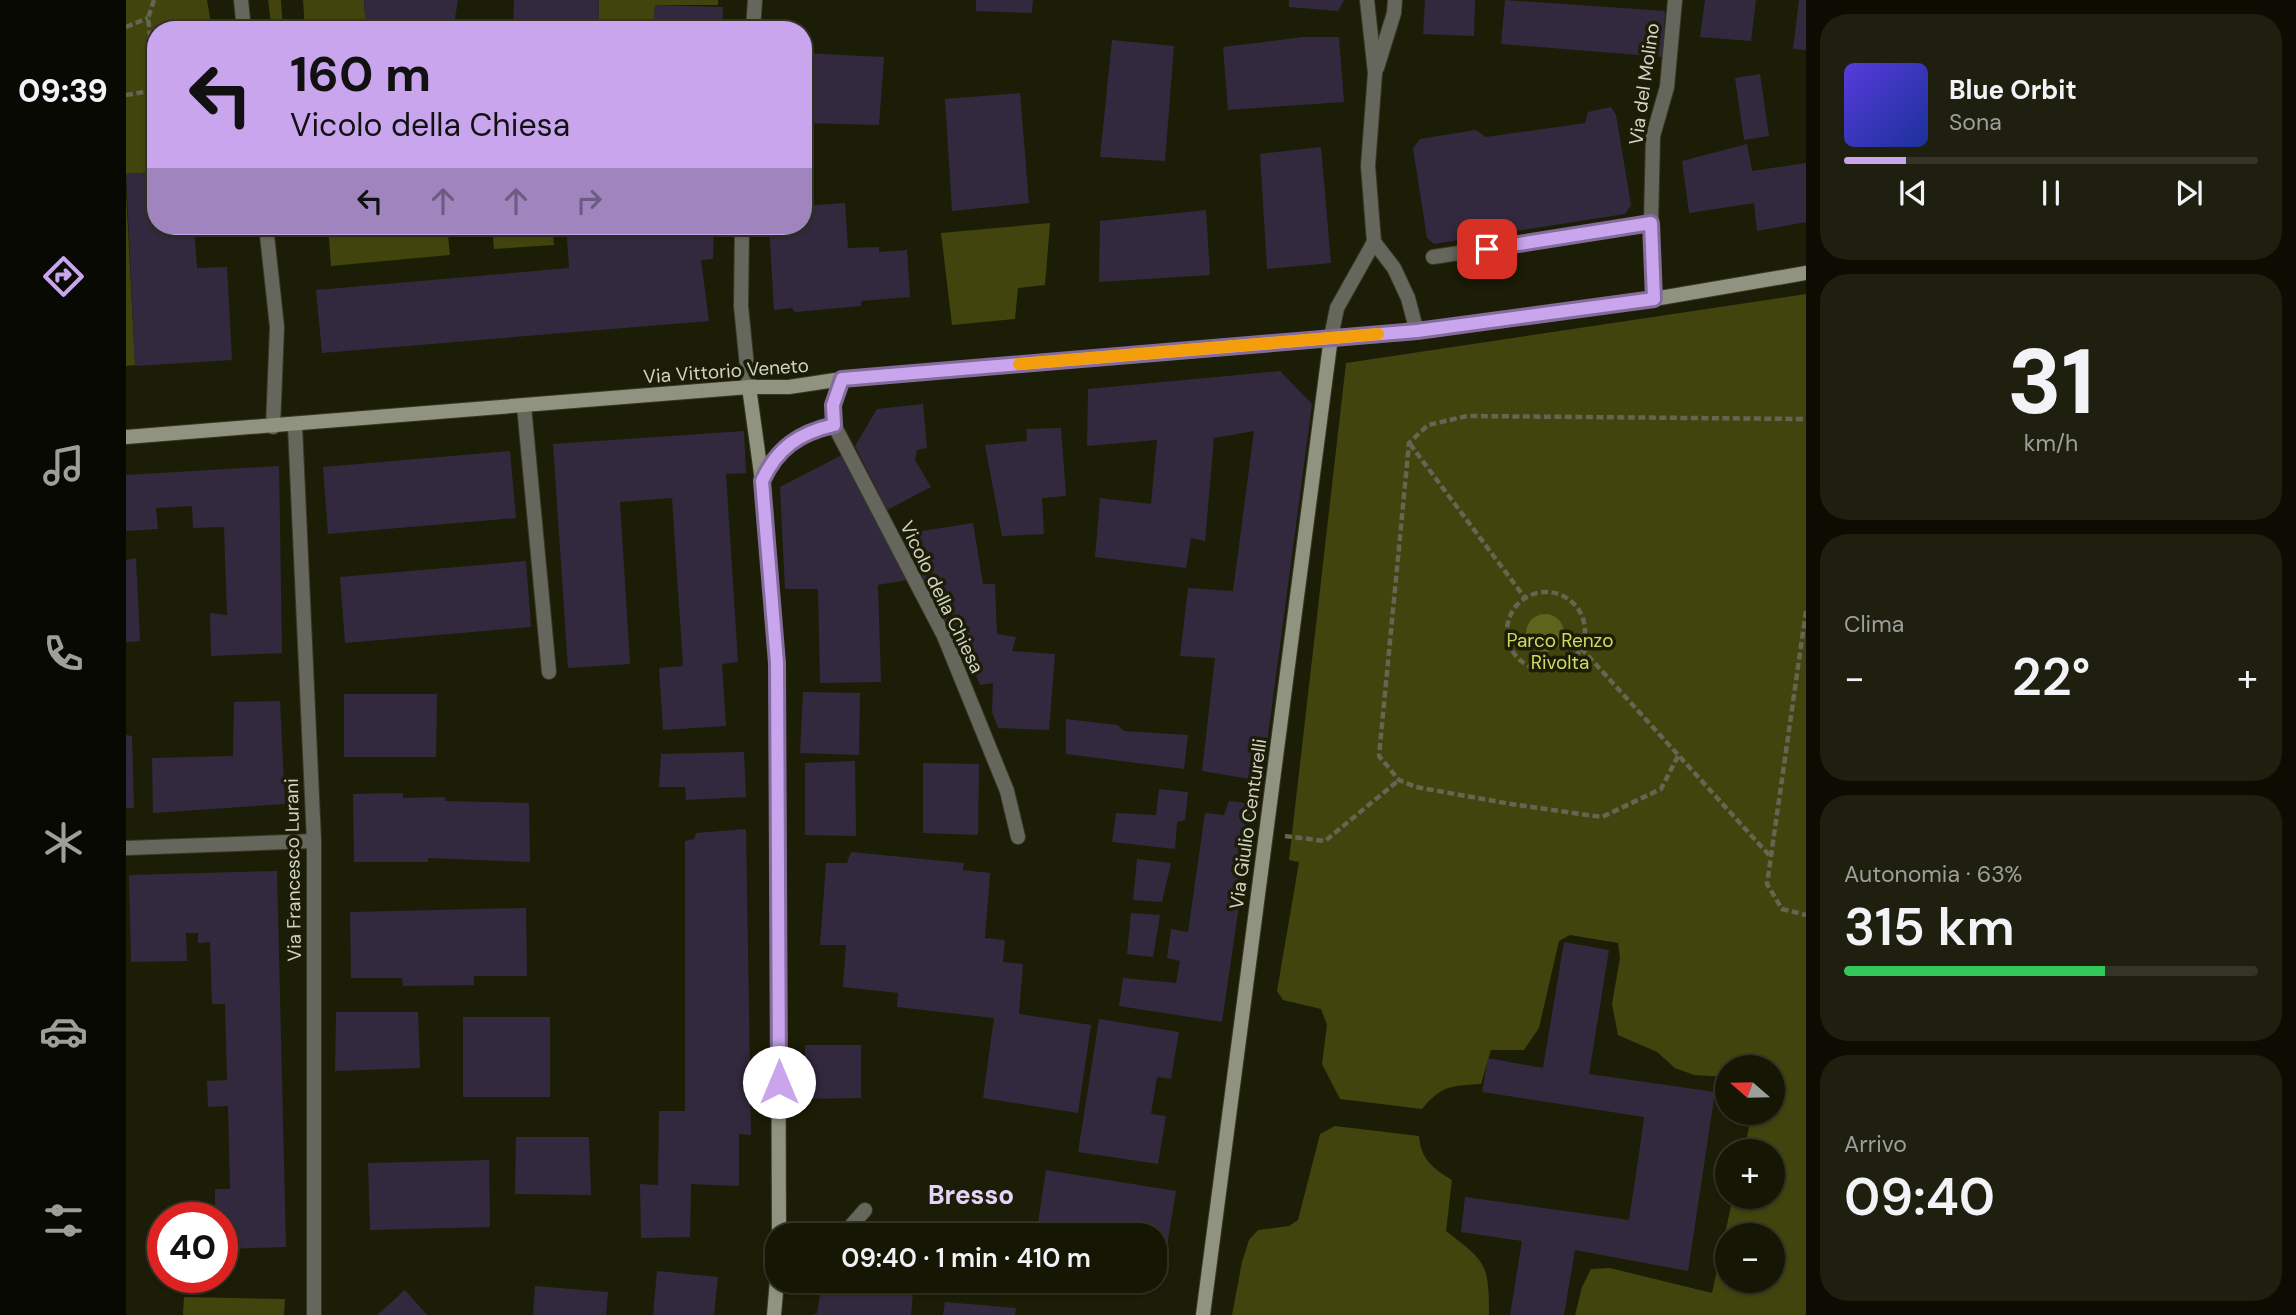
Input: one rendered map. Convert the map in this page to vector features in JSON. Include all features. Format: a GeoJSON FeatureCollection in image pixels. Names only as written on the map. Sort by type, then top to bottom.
{"type":"FeatureCollection","features":[{"type":"Feature","properties":{"kind":"street"},"geometry":{"type":"LineString","coordinates":[[241,0],[243,21]]}},
{"type":"Feature","properties":{"kind":"street"},"geometry":{"type":"LineString","coordinates":[[754,21],[755,0]]}},
{"type":"Feature","properties":{"kind":"street"},"geometry":{"type":"LineString","coordinates":[[1367,0],[1375,73],[1368,166],[1374,242],[1394,268],[1408,298],[1417,331]]}},
{"type":"Feature","properties":{"kind":"street"},"geometry":{"type":"LineString","coordinates":[[1375,73],[1394,13],[1395,0]]}},
{"type":"Feature","properties":{"kind":"street","name":"Via del Molino"},"geometry":{"type":"LineString","coordinates":[[1654,299],[1651,223],[1653,136],[1667,87],[1675,0]]}},
{"type":"Feature","properties":{"kind":"street"},"geometry":{"type":"LineString","coordinates":[[1433,257],[1651,223]]}},
{"type":"Feature","properties":{"kind":"street"},"geometry":{"type":"LineString","coordinates":[[267,235],[277,346],[273,427]]}},
{"type":"Feature","properties":{"kind":"street"},"geometry":{"type":"LineString","coordinates":[[742,235],[741,306],[762,481],[777,663],[779,1223]]}},
{"type":"Feature","properties":{"kind":"street"},"geometry":{"type":"LineString","coordinates":[[1331,337],[1338,308],[1374,242]]}},
{"type":"Feature","properties":{"kind":"street","name":"Via Vittorio Veneto"},"geometry":{"type":"LineString","coordinates":[[126,437],[295,426],[749,387],[789,387],[842,379],[1417,331],[1654,299],[1806,273]]}},
{"type":"Feature","properties":{"kind":"street","name":"Via Giulio Centurelli"},"geometry":{"type":"LineString","coordinates":[[1203,1315],[1331,337]]}},
{"type":"Feature","properties":{"kind":"street"},"geometry":{"type":"LineString","coordinates":[[762,481],[770,464],[782,449],[815,429],[834,425],[833,405],[842,379]]}},
{"type":"Feature","properties":{"kind":"street"},"geometry":{"type":"LineString","coordinates":[[523,406],[549,672]]}},
{"type":"Feature","properties":{"kind":"street","name":"Vicolo della Chiesa"},"geometry":{"type":"LineString","coordinates":[[834,425],[944,636],[1007,791],[1018,837]]}},
{"type":"Feature","properties":{"kind":"street","name":"Via Francesco Lurani"},"geometry":{"type":"LineString","coordinates":[[295,426],[314,841],[314,1315]]}},
{"type":"Feature","properties":{"kind":"street"},"geometry":{"type":"LineString","coordinates":[[126,848],[314,841]]}},
{"type":"Feature","properties":{"kind":"street"},"geometry":{"type":"LineString","coordinates":[[854,1223],[865,1210]]}},
{"type":"Feature","properties":{"kind":"street"},"geometry":{"type":"LineString","coordinates":[[774,1315],[776,1293]]}},
{"type":"Feature","properties":{"kind":"path"},"geometry":{"type":"LineString","coordinates":[[148,21],[154,0]]}},
{"type":"Feature","properties":{"kind":"path"},"geometry":{"type":"LineString","coordinates":[[126,27],[148,18]]}},
{"type":"Feature","properties":{"kind":"path"},"geometry":{"type":"LineString","coordinates":[[126,95],[147,90]]}},
{"type":"Feature","properties":{"kind":"path"},"geometry":{"type":"LineString","coordinates":[[1678,756],[1661,789],[1602,817],[1511,804],[1398,780],[1380,756],[1409,443],[1427,425],[1466,416],[1806,419]]}},
{"type":"Feature","properties":{"kind":"path"},"geometry":{"type":"LineString","coordinates":[[1409,443],[1525,598]]}},
{"type":"Feature","properties":{"kind":"path"},"geometry":{"type":"LineString","coordinates":[[1542,592],[1552,593],[1573,604],[1583,621],[1585,635],[1573,660],[1549,670],[1538,670],[1519,660],[1511,649],[1507,629],[1511,612],[1525,598],[1542,592]]}},
{"type":"Feature","properties":{"kind":"path"},"geometry":{"type":"LineString","coordinates":[[1806,611],[1766,884],[1782,909],[1806,915]]}},
{"type":"Feature","properties":{"kind":"path"},"geometry":{"type":"LineString","coordinates":[[1581,648],[1769,856]]}},
{"type":"Feature","properties":{"kind":"path"},"geometry":{"type":"LineString","coordinates":[[1266,834],[1325,841],[1398,780]]}},
{"type":"Feature","properties":{"kind":"green space"},"geometry":{"type":"Polygon","coordinates":[[[126,0],[207,0],[210,21],[147,21],[147,173],[126,174],[126,0]]]}},
{"type":"Feature","properties":{"kind":"green space"},"geometry":{"type":"Polygon","coordinates":[[[268,0],[281,0],[282,21],[271,21],[268,0]]]}},
{"type":"Feature","properties":{"kind":"green space"},"geometry":{"type":"Polygon","coordinates":[[[303,0],[364,0],[365,21],[304,21],[303,0]]]}},
{"type":"Feature","properties":{"kind":"green space"},"geometry":{"type":"Polygon","coordinates":[[[599,0],[718,0],[718,5],[655,5],[654,21],[598,21],[599,0]]]}},
{"type":"Feature","properties":{"kind":"green space"},"geometry":{"type":"Polygon","coordinates":[[[126,190],[135,365],[126,366],[126,190]]]}},
{"type":"Feature","properties":{"kind":"green space"},"geometry":{"type":"Polygon","coordinates":[[[1050,223],[1045,285],[1018,288],[1015,319],[952,325],[941,233],[1050,223]]]}},
{"type":"Feature","properties":{"kind":"green space"},"geometry":{"type":"Polygon","coordinates":[[[329,235],[448,235],[450,255],[331,266],[329,235]]]}},
{"type":"Feature","properties":{"kind":"green space"},"geometry":{"type":"Polygon","coordinates":[[[493,235],[553,235],[554,245],[494,249],[493,235]]]}},
{"type":"Feature","properties":{"kind":"green space","name":"Parco Renzo Rivolta"},"geometry":{"type":"Polygon","coordinates":[[[1806,294],[1806,1315],[1575,1315],[1582,1287],[1591,1269],[1610,1268],[1712,1293],[1715,1279],[1715,1293],[1785,1293],[1785,1223],[1727,1223],[1730,1209],[1785,1209],[1785,1139],[1747,1139],[1749,1125],[1785,1125],[1785,1055],[1715,1055],[1715,1076],[1694,1075],[1675,1068],[1657,1052],[1618,1035],[1612,1004],[1620,958],[1618,943],[1570,935],[1559,941],[1539,1028],[1524,1050],[1491,1050],[1481,1084],[1448,1088],[1435,1095],[1422,1109],[1340,1099],[1322,1064],[1327,1025],[1321,1009],[1283,1000],[1277,991],[1299,862],[1289,860],[1346,363],[1806,294]]]}},
{"type":"Feature","properties":{"kind":"green space"},"geometry":{"type":"Polygon","coordinates":[[[1335,1126],[1419,1136],[1425,1157],[1452,1180],[1446,1231],[1470,1250],[1482,1265],[1488,1284],[1489,1315],[1232,1315],[1249,1240],[1258,1230],[1289,1226],[1298,1220],[1320,1134],[1335,1126]]]}},
{"type":"Feature","properties":{"kind":"green space"},"geometry":{"type":"Polygon","coordinates":[[[184,1297],[285,1299],[284,1315],[183,1315],[184,1297]]]}},
{"type":"Feature","properties":{"kind":"shaded area"},"geometry":{"type":"Polygon","coordinates":[[[1545,614],[1558,620],[1564,633],[1558,646],[1545,652],[1532,646],[1526,633],[1532,620],[1545,614]]]}},
{"type":"Feature","properties":{"kind":"building"},"geometry":{"type":"Polygon","coordinates":[[[364,0],[458,0],[454,21],[365,21],[364,0]]]}},
{"type":"Feature","properties":{"kind":"building"},"geometry":{"type":"Polygon","coordinates":[[[514,0],[599,0],[598,21],[513,21],[514,0]]]}},
{"type":"Feature","properties":{"kind":"building"},"geometry":{"type":"Polygon","coordinates":[[[976,0],[1033,0],[1032,13],[976,11],[976,0]]]}},
{"type":"Feature","properties":{"kind":"building"},"geometry":{"type":"Polygon","coordinates":[[[1289,0],[1344,0],[1338,11],[1289,7],[1289,0]]]}},
{"type":"Feature","properties":{"kind":"building"},"geometry":{"type":"Polygon","coordinates":[[[1425,0],[1475,0],[1474,36],[1423,34],[1425,0]]]}},
{"type":"Feature","properties":{"kind":"building"},"geometry":{"type":"Polygon","coordinates":[[[1505,0],[1665,11],[1663,57],[1501,44],[1505,0]]]}},
{"type":"Feature","properties":{"kind":"building"},"geometry":{"type":"Polygon","coordinates":[[[1705,0],[1756,0],[1751,41],[1700,37],[1705,0]]]}},
{"type":"Feature","properties":{"kind":"building"},"geometry":{"type":"Polygon","coordinates":[[[1799,0],[1806,0],[1806,50],[1793,49],[1799,0]]]}},
{"type":"Feature","properties":{"kind":"building"},"geometry":{"type":"Polygon","coordinates":[[[655,5],[723,7],[722,21],[654,21],[655,5]]]}},
{"type":"Feature","properties":{"kind":"building"},"geometry":{"type":"Polygon","coordinates":[[[1303,37],[1339,37],[1344,102],[1228,110],[1223,47],[1303,37]]]}},
{"type":"Feature","properties":{"kind":"building"},"geometry":{"type":"Polygon","coordinates":[[[1112,40],[1174,46],[1165,161],[1100,157],[1112,40]]]}},
{"type":"Feature","properties":{"kind":"building"},"geometry":{"type":"Polygon","coordinates":[[[812,53],[884,57],[879,125],[812,123],[812,53]]]}},
{"type":"Feature","properties":{"kind":"building"},"geometry":{"type":"Polygon","coordinates":[[[1760,74],[1769,136],[1744,140],[1735,78],[1760,74]]]}},
{"type":"Feature","properties":{"kind":"building"},"geometry":{"type":"Polygon","coordinates":[[[1020,93],[1029,203],[952,211],[945,99],[1020,93]]]}},
{"type":"Feature","properties":{"kind":"building"},"geometry":{"type":"Polygon","coordinates":[[[1611,107],[1616,115],[1631,205],[1625,214],[1434,244],[1427,238],[1413,148],[1420,139],[1476,130],[1486,137],[1585,123],[1588,112],[1611,107]]]}},
{"type":"Feature","properties":{"kind":"building"},"geometry":{"type":"Polygon","coordinates":[[[1747,144],[1752,171],[1806,163],[1806,222],[1757,231],[1754,203],[1689,213],[1682,161],[1747,144]]]}},
{"type":"Feature","properties":{"kind":"building"},"geometry":{"type":"Polygon","coordinates":[[[1321,147],[1331,263],[1267,269],[1260,154],[1321,147]]]}},
{"type":"Feature","properties":{"kind":"building"},"geometry":{"type":"Polygon","coordinates":[[[147,173],[147,235],[195,235],[197,268],[227,267],[232,360],[135,366],[126,174],[147,173]]]}},
{"type":"Feature","properties":{"kind":"building"},"geometry":{"type":"Polygon","coordinates":[[[845,203],[848,248],[879,247],[879,252],[907,250],[910,297],[861,301],[861,306],[795,312],[792,308],[774,310],[770,235],[812,235],[812,205],[845,203]]]}},
{"type":"Feature","properties":{"kind":"building"},"geometry":{"type":"Polygon","coordinates":[[[1206,210],[1210,275],[1099,282],[1100,221],[1206,210]]]}},
{"type":"Feature","properties":{"kind":"building"},"geometry":{"type":"Polygon","coordinates":[[[567,235],[714,235],[713,259],[701,260],[709,321],[322,353],[316,290],[569,268],[567,235]]]}},
{"type":"Feature","properties":{"kind":"building"},"geometry":{"type":"Polygon","coordinates":[[[1280,371],[1312,404],[1262,781],[1202,771],[1215,658],[1180,656],[1188,588],[1233,591],[1254,431],[1214,438],[1205,541],[1191,538],[1186,568],[1095,557],[1100,498],[1151,504],[1157,440],[1087,446],[1088,389],[1280,371]]]}},
{"type":"Feature","properties":{"kind":"building"},"geometry":{"type":"Polygon","coordinates":[[[923,404],[927,448],[917,450],[915,460],[931,487],[887,510],[855,446],[877,409],[923,404]]]}},
{"type":"Feature","properties":{"kind":"building"},"geometry":{"type":"Polygon","coordinates":[[[1061,428],[1066,496],[1042,498],[1044,534],[1002,536],[985,445],[1027,441],[1026,429],[1061,428]]]}},
{"type":"Feature","properties":{"kind":"building"},"geometry":{"type":"Polygon","coordinates":[[[744,431],[746,473],[726,474],[738,662],[722,664],[726,726],[663,730],[659,668],[683,666],[672,498],[620,502],[630,664],[568,668],[553,444],[744,431]]]}},
{"type":"Feature","properties":{"kind":"building"},"geometry":{"type":"Polygon","coordinates":[[[510,451],[516,518],[328,534],[323,467],[510,451]]]}},
{"type":"Feature","properties":{"kind":"building"},"geometry":{"type":"Polygon","coordinates":[[[842,455],[907,580],[878,585],[881,682],[820,683],[818,589],[785,589],[780,487],[842,455]]]}},
{"type":"Feature","properties":{"kind":"building"},"geometry":{"type":"Polygon","coordinates":[[[279,466],[282,653],[211,656],[210,613],[227,615],[224,527],[193,528],[192,506],[156,508],[158,529],[126,531],[126,475],[279,466]]]}},
{"type":"Feature","properties":{"kind":"building"},"geometry":{"type":"Polygon","coordinates":[[[973,523],[983,584],[995,584],[997,634],[1016,637],[1012,651],[1055,654],[1049,730],[998,728],[992,712],[993,683],[980,685],[967,654],[967,639],[950,639],[903,534],[973,523]]]}},
{"type":"Feature","properties":{"kind":"building"},"geometry":{"type":"Polygon","coordinates":[[[136,558],[140,641],[126,642],[126,560],[136,558]]]}},
{"type":"Feature","properties":{"kind":"building"},"geometry":{"type":"Polygon","coordinates":[[[526,561],[531,627],[345,643],[340,577],[526,561]]]}},
{"type":"Feature","properties":{"kind":"building"},"geometry":{"type":"Polygon","coordinates":[[[803,692],[860,693],[859,755],[800,753],[803,692]]]}},
{"type":"Feature","properties":{"kind":"building"},"geometry":{"type":"Polygon","coordinates":[[[344,694],[437,694],[436,757],[344,757],[344,694]]]}},
{"type":"Feature","properties":{"kind":"building"},"geometry":{"type":"Polygon","coordinates":[[[280,701],[285,804],[153,813],[152,758],[233,756],[234,702],[280,701]]]}},
{"type":"Feature","properties":{"kind":"building"},"geometry":{"type":"Polygon","coordinates":[[[1066,719],[1117,725],[1124,731],[1188,735],[1184,769],[1066,754],[1066,719]]]}},
{"type":"Feature","properties":{"kind":"building"},"geometry":{"type":"Polygon","coordinates":[[[126,735],[132,736],[134,808],[126,808],[126,735]]]}},
{"type":"Feature","properties":{"kind":"building"},"geometry":{"type":"Polygon","coordinates":[[[744,752],[746,797],[686,800],[685,787],[659,787],[661,754],[744,752]]]}},
{"type":"Feature","properties":{"kind":"building"},"geometry":{"type":"Polygon","coordinates":[[[855,761],[856,836],[805,835],[805,763],[855,761]]]}},
{"type":"Feature","properties":{"kind":"building"},"geometry":{"type":"Polygon","coordinates":[[[923,763],[979,764],[978,835],[923,833],[923,763]]]}},
{"type":"Feature","properties":{"kind":"building"},"geometry":{"type":"Polygon","coordinates":[[[1159,789],[1188,792],[1185,820],[1177,822],[1175,849],[1112,842],[1116,813],[1156,815],[1159,789]]]}},
{"type":"Feature","properties":{"kind":"building"},"geometry":{"type":"Polygon","coordinates":[[[403,793],[403,798],[445,797],[445,801],[529,803],[530,862],[428,858],[428,862],[354,862],[353,794],[403,793]]]}},
{"type":"Feature","properties":{"kind":"building"},"geometry":{"type":"Polygon","coordinates":[[[1229,801],[1254,804],[1222,1022],[1119,1006],[1123,978],[1176,983],[1180,961],[1167,958],[1171,929],[1188,932],[1205,813],[1224,815],[1229,801]]]}},
{"type":"Feature","properties":{"kind":"building"},"geometry":{"type":"Polygon","coordinates":[[[746,829],[751,1135],[739,1134],[739,1186],[691,1184],[690,1237],[641,1238],[640,1184],[658,1185],[659,1111],[685,1111],[685,841],[694,839],[696,833],[746,829]]]}},
{"type":"Feature","properties":{"kind":"building"},"geometry":{"type":"Polygon","coordinates":[[[851,852],[964,863],[963,870],[990,873],[985,938],[1005,940],[1003,962],[1023,964],[1019,1014],[1091,1025],[1078,1113],[983,1098],[994,1018],[897,1007],[898,993],[843,987],[846,945],[820,945],[826,863],[847,863],[851,852]]]}},
{"type":"Feature","properties":{"kind":"building"},"geometry":{"type":"Polygon","coordinates":[[[1137,859],[1171,863],[1162,902],[1133,900],[1137,859]]]}},
{"type":"Feature","properties":{"kind":"building"},"geometry":{"type":"Polygon","coordinates":[[[277,871],[286,1247],[238,1248],[238,1202],[215,1202],[215,1189],[230,1189],[228,1106],[208,1107],[207,1081],[227,1080],[225,1004],[212,1004],[210,942],[198,943],[198,933],[186,933],[187,961],[131,962],[129,875],[277,871]]]}},
{"type":"Feature","properties":{"kind":"building"},"geometry":{"type":"Polygon","coordinates":[[[526,908],[527,976],[474,976],[474,985],[403,986],[402,978],[351,978],[350,912],[526,908]]]}},
{"type":"Feature","properties":{"kind":"building"},"geometry":{"type":"Polygon","coordinates":[[[1131,913],[1160,915],[1153,957],[1127,954],[1131,913]]]}},
{"type":"Feature","properties":{"kind":"building"},"geometry":{"type":"Polygon","coordinates":[[[1564,942],[1609,950],[1589,1074],[1715,1092],[1688,1271],[1575,1250],[1564,1315],[1510,1315],[1522,1241],[1461,1232],[1465,1197],[1629,1220],[1641,1140],[1644,1117],[1482,1092],[1488,1058],[1543,1068],[1564,942]]]}},
{"type":"Feature","properties":{"kind":"building"},"geometry":{"type":"Polygon","coordinates":[[[336,1012],[418,1012],[420,1068],[335,1071],[336,1012]]]}},
{"type":"Feature","properties":{"kind":"building"},"geometry":{"type":"Polygon","coordinates":[[[463,1017],[550,1017],[550,1097],[463,1097],[463,1017]]]}},
{"type":"Feature","properties":{"kind":"building"},"geometry":{"type":"Polygon","coordinates":[[[1099,1019],[1179,1032],[1171,1079],[1157,1077],[1151,1114],[1166,1116],[1158,1164],[1078,1152],[1099,1019]]]}},
{"type":"Feature","properties":{"kind":"building"},"geometry":{"type":"Polygon","coordinates":[[[805,1045],[861,1045],[861,1098],[805,1099],[805,1045]]]}},
{"type":"Feature","properties":{"kind":"building"},"geometry":{"type":"Polygon","coordinates":[[[516,1137],[589,1137],[591,1195],[515,1194],[516,1137]]]}},
{"type":"Feature","properties":{"kind":"building"},"geometry":{"type":"Polygon","coordinates":[[[489,1160],[490,1227],[370,1230],[368,1163],[489,1160]]]}},
{"type":"Feature","properties":{"kind":"building"},"geometry":{"type":"Polygon","coordinates":[[[1046,1170],[1176,1191],[1167,1246],[1167,1223],[1038,1223],[1046,1170]]]}},
{"type":"Feature","properties":{"kind":"building"},"geometry":{"type":"Polygon","coordinates":[[[657,1271],[718,1277],[714,1315],[653,1315],[657,1271]]]}},
{"type":"Feature","properties":{"kind":"building"},"geometry":{"type":"Polygon","coordinates":[[[535,1286],[608,1292],[606,1315],[533,1315],[535,1286]]]}},
{"type":"Feature","properties":{"kind":"building"},"geometry":{"type":"Polygon","coordinates":[[[405,1290],[427,1315],[377,1315],[405,1290]]]}},
{"type":"Feature","properties":{"kind":"building"},"geometry":{"type":"Polygon","coordinates":[[[820,1293],[913,1293],[911,1315],[813,1315],[817,1313],[820,1293]]]}},
{"type":"Feature","properties":{"kind":"building"},"geometry":{"type":"Polygon","coordinates":[[[945,1302],[1016,1308],[1015,1315],[943,1315],[945,1302]]]}},
{"type":"Feature","properties":{"kind":"slow traffic"},"geometry":{"type":"LineString","coordinates":[[1019,364],[1378,334]]}},
{"type":"Feature","properties":{"kind":"district","name":"Bresso"},"geometry":{"type":"Point","coordinates":[971,1195]}},
{"type":"Feature","properties":{"kind":"route"},"geometry":{"type":"LineString","coordinates":[[779,1082],[777,663],[762,481],[770,464],[782,449],[815,429],[834,425],[833,405],[842,379],[1417,331],[1654,299],[1651,223],[1487,249]]}}]}
